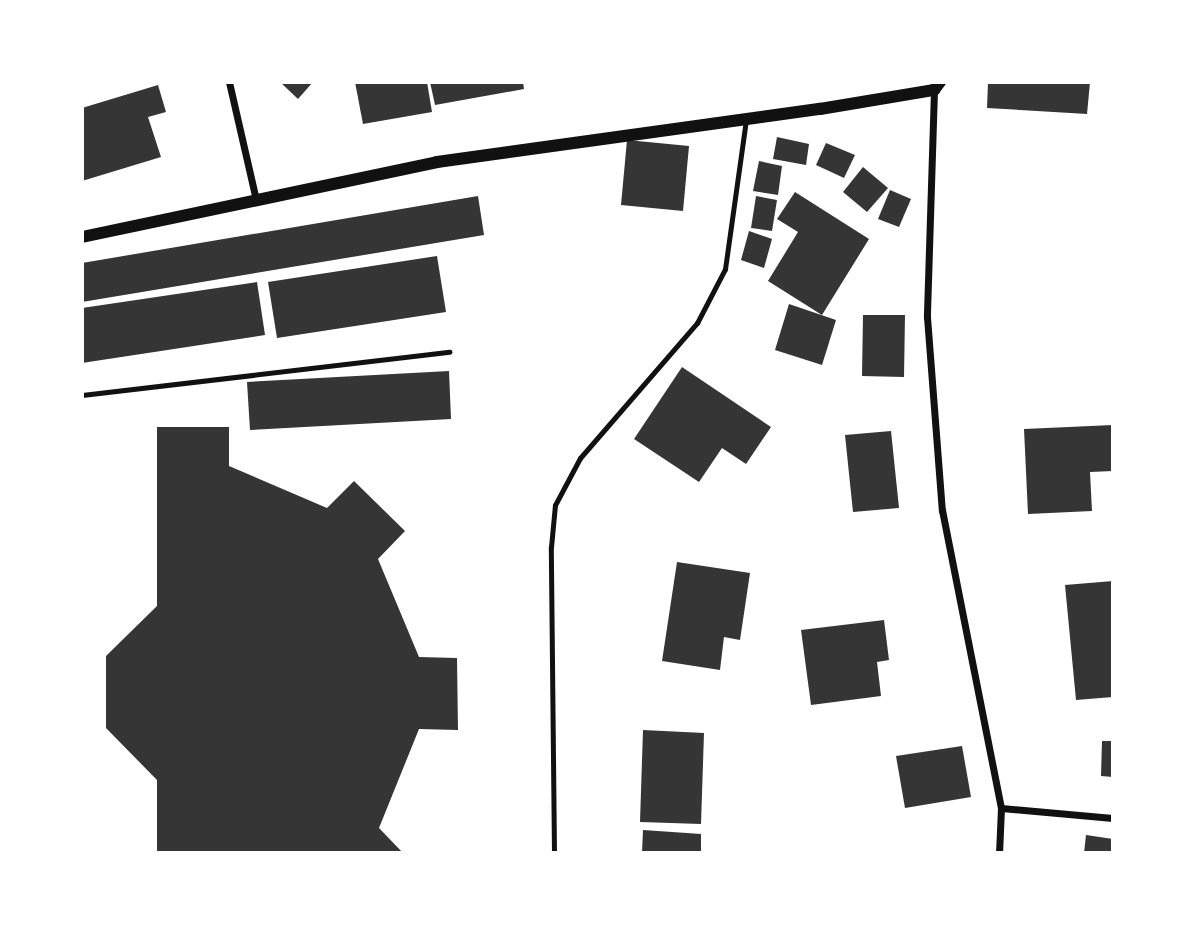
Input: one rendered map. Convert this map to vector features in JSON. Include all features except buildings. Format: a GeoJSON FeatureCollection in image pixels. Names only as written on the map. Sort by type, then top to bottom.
{"type":"FeatureCollection","features":[{"type":"Feature","properties":{"kind":"street"},"geometry":{"type":"LineString","coordinates":[[229,82],[256,200]]}},
{"type":"Feature","properties":{"kind":"street"},"geometry":{"type":"LineString","coordinates":[[82,237],[437,162],[746,120],[937,86],[928,317],[942,510],[1001,808],[999,853]]}},
{"type":"Feature","properties":{"kind":"street"},"geometry":{"type":"LineString","coordinates":[[1001,808],[1113,818]]}},
{"type":"Feature","properties":{"kind":"lane"},"geometry":{"type":"LineString","coordinates":[[554,853],[551,547],[555,505],[580,458],[697,323],[725,269],[746,120]]}},
{"type":"Feature","properties":{"kind":"lane"},"geometry":{"type":"LineString","coordinates":[[82,395],[449,352]]}}]}
